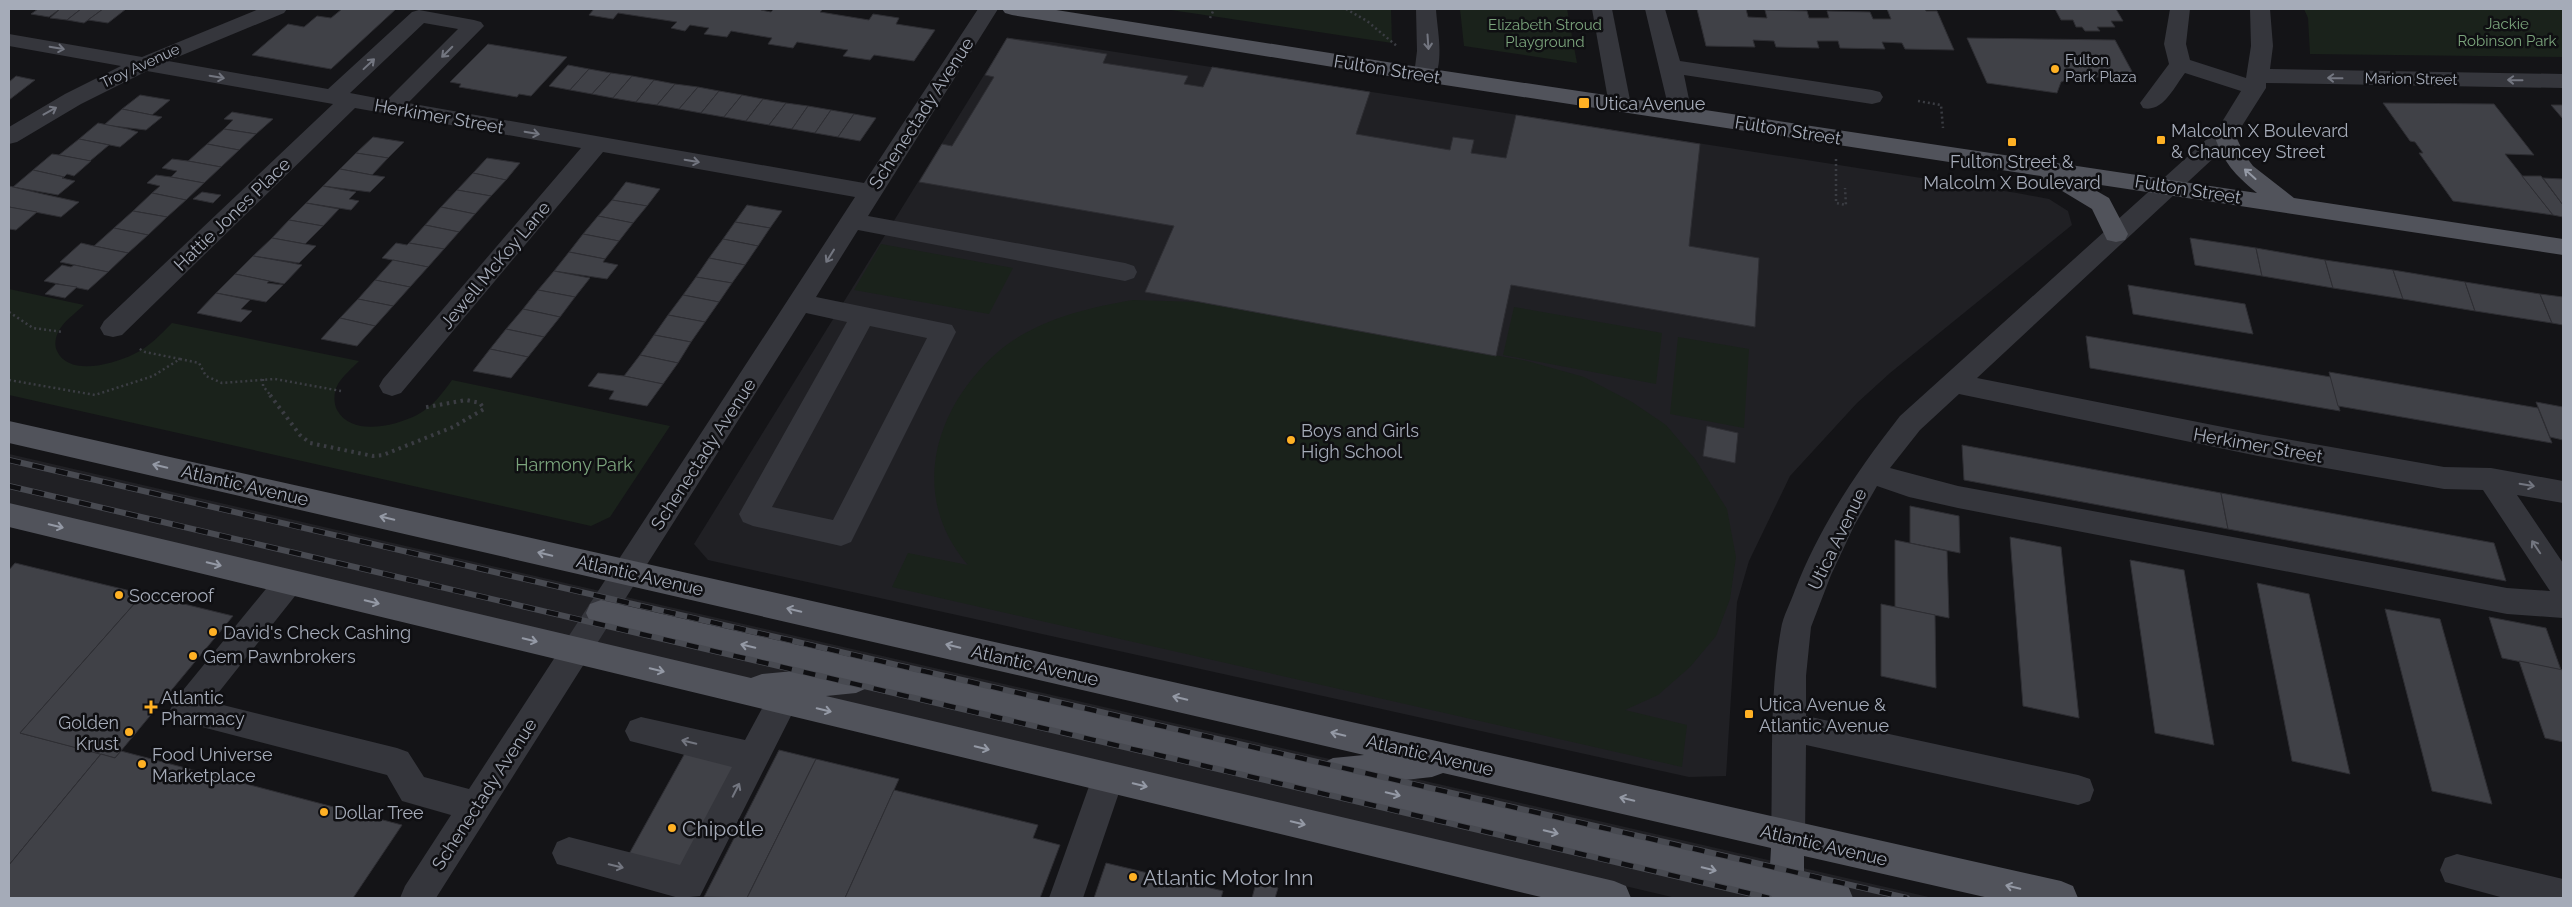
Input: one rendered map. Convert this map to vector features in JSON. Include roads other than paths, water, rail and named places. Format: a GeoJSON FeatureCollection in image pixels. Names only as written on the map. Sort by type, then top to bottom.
{"type":"FeatureCollection","features":[{"type":"Feature","properties":{"kind":"main road","name":"Fulton Street"},"geometry":{"type":"LineString","coordinates":[[1012,9],[1425,75],[2563,247]]}},
{"type":"Feature","properties":{"kind":"main road"},"geometry":{"type":"LineString","coordinates":[[2225,135],[2233,157],[2246,171],[2286,204]]}},
{"type":"Feature","properties":{"kind":"main road"},"geometry":{"type":"LineString","coordinates":[[2038,167],[2101,204],[2116,234]]}},
{"type":"Feature","properties":{"kind":"main road","name":"Atlantic Avenue"},"geometry":{"type":"LineString","coordinates":[[9,432],[2061,898]]}},
{"type":"Feature","properties":{"kind":"main road"},"geometry":{"type":"LineString","coordinates":[[9,515],[1614,898]]}},
{"type":"Feature","properties":{"kind":"main road"},"geometry":{"type":"LineString","coordinates":[[601,613],[1311,775],[1786,893],[1836,898]]}},
{"type":"Feature","properties":{"kind":"main road"},"geometry":{"type":"LineString","coordinates":[[742,690],[880,676]]}},
{"type":"Feature","properties":{"kind":"main road"},"geometry":{"type":"LineString","coordinates":[[1311,775],[1454,760]]}},
{"type":"Feature","properties":{"kind":"main road","name":"Utica Avenue"},"geometry":{"type":"LineString","coordinates":[[1786,893],[1788,837]]}},
{"type":"Feature","properties":{"kind":"street","name":"Schenectady Avenue"},"geometry":{"type":"LineString","coordinates":[[417,898],[988,9]]}},
{"type":"Feature","properties":{"kind":"street"},"geometry":{"type":"LineString","coordinates":[[1425,75],[1428,51],[1426,9]]}},
{"type":"Feature","properties":{"kind":"street"},"geometry":{"type":"LineString","coordinates":[[1602,9],[1620,104]]}},
{"type":"Feature","properties":{"kind":"street"},"geometry":{"type":"LineString","coordinates":[[1654,9],[1671,66],[1681,114]]}},
{"type":"Feature","properties":{"kind":"street"},"geometry":{"type":"LineString","coordinates":[[2151,103],[2180,64],[2175,44],[2180,9]]}},
{"type":"Feature","properties":{"kind":"street"},"geometry":{"type":"LineString","coordinates":[[2257,82],[2263,43],[2260,9]]}},
{"type":"Feature","properties":{"kind":"street","name":"Troy Avenue"},"geometry":{"type":"LineString","coordinates":[[9,137],[47,112],[142,63],[266,11]]}},
{"type":"Feature","properties":{"kind":"street","name":"Hattie Jones Place"},"geometry":{"type":"LineString","coordinates":[[113,328],[342,99],[419,16],[474,26],[391,108]]}},
{"type":"Feature","properties":{"kind":"street","name":"Herkimer Street"},"geometry":{"type":"LineString","coordinates":[[9,40],[870,192]]}},
{"type":"Feature","properties":{"kind":"street","name":"Marion Street"},"geometry":{"type":"LineString","coordinates":[[2180,64],[2257,82],[2563,81]]}},
{"type":"Feature","properties":{"kind":"street"},"geometry":{"type":"LineString","coordinates":[[1671,66],[1872,97]]}},
{"type":"Feature","properties":{"kind":"street","name":"Utica Avenue"},"geometry":{"type":"LineString","coordinates":[[1788,837],[1791,676],[1796,628],[1816,576],[1842,520],[1871,473],[1910,423],[2225,135],[2257,82]]}},
{"type":"Feature","properties":{"kind":"street","name":"Jewell McKoy Lane"},"geometry":{"type":"LineString","coordinates":[[392,386],[597,144]]}},
{"type":"Feature","properties":{"kind":"street"},"geometry":{"type":"LineString","coordinates":[[852,222],[1125,272]]}},
{"type":"Feature","properties":{"kind":"street"},"geometry":{"type":"LineString","coordinates":[[800,303],[943,332],[841,534],[753,514],[864,316]]}},
{"type":"Feature","properties":{"kind":"street","name":"Herkimer Street"},"geometry":{"type":"LineString","coordinates":[[1955,383],[2172,429],[2258,445],[2444,478],[2491,479],[2563,492]]}},
{"type":"Feature","properties":{"kind":"street"},"geometry":{"type":"LineString","coordinates":[[1871,473],[1909,486],[1958,497],[2507,602],[2563,605]]}},
{"type":"Feature","properties":{"kind":"street"},"geometry":{"type":"LineString","coordinates":[[2491,479],[2563,587]]}},
{"type":"Feature","properties":{"kind":"street"},"geometry":{"type":"LineString","coordinates":[[289,582],[186,710],[397,763],[414,790],[476,806]]}},
{"type":"Feature","properties":{"kind":"street"},"geometry":{"type":"LineString","coordinates":[[569,854],[688,884],[783,700]]}},
{"type":"Feature","properties":{"kind":"street"},"geometry":{"type":"LineString","coordinates":[[1790,727],[2078,790]]}},
{"type":"Feature","properties":{"kind":"street"},"geometry":{"type":"LineString","coordinates":[[641,731],[754,757]]}},
{"type":"Feature","properties":{"kind":"street"},"geometry":{"type":"LineString","coordinates":[[1066,898],[1108,778]]}},
{"type":"Feature","properties":{"kind":"street"},"geometry":{"type":"LineString","coordinates":[[2457,870],[2563,896]]}},
{"type":"Feature","properties":{"kind":"railway"},"geometry":{"type":"LineString","coordinates":[[9,460],[1907,898]]}},
{"type":"Feature","properties":{"kind":"railway"},"geometry":{"type":"LineString","coordinates":[[9,486],[1769,898]]}},
{"type":"Feature","properties":{"kind":"place","name":"Fulton Park Plaza"},"geometry":{"type":"Point","coordinates":[2055,69]}},
{"type":"Feature","properties":{"kind":"place","name":"Utica Avenue"},"geometry":{"type":"Point","coordinates":[1584,103]}},
{"type":"Feature","properties":{"kind":"place","name":"Malcolm X Boulevard & Chauncey Street"},"geometry":{"type":"Point","coordinates":[2161,140]}},
{"type":"Feature","properties":{"kind":"place","name":"Fulton Street & Malcolm X Boulevard"},"geometry":{"type":"Point","coordinates":[2012,142]}},
{"type":"Feature","properties":{"kind":"place","name":"Boys and Girls High School"},"geometry":{"type":"Point","coordinates":[1291,440]}},
{"type":"Feature","properties":{"kind":"place","name":"Socceroof"},"geometry":{"type":"Point","coordinates":[119,595]}},
{"type":"Feature","properties":{"kind":"place","name":"David's Check Cashing"},"geometry":{"type":"Point","coordinates":[213,632]}},
{"type":"Feature","properties":{"kind":"place","name":"Gem Pawnbrokers"},"geometry":{"type":"Point","coordinates":[193,656]}},
{"type":"Feature","properties":{"kind":"place","name":"Atlantic Pharmacy"},"geometry":{"type":"Point","coordinates":[151,707]}},
{"type":"Feature","properties":{"kind":"place","name":"Utica Avenue & Atlantic Avenue"},"geometry":{"type":"Point","coordinates":[1749,714]}},
{"type":"Feature","properties":{"kind":"place","name":"Golden Krust"},"geometry":{"type":"Point","coordinates":[129,732]}},
{"type":"Feature","properties":{"kind":"place","name":"Food Universe Marketplace"},"geometry":{"type":"Point","coordinates":[142,764]}},
{"type":"Feature","properties":{"kind":"place","name":"Dollar Tree"},"geometry":{"type":"Point","coordinates":[324,812]}},
{"type":"Feature","properties":{"kind":"place","name":"Chipotle"},"geometry":{"type":"Point","coordinates":[672,828]}},
{"type":"Feature","properties":{"kind":"place","name":"Atlantic Motor Inn"},"geometry":{"type":"Point","coordinates":[1133,877]}},
{"type":"Feature","properties":{"kind":"park label","name":"Jackie Robinson Park"},"geometry":{"type":"Point","coordinates":[2507,32]}},
{"type":"Feature","properties":{"kind":"park label","name":"Elizabeth Stroud Playground"},"geometry":{"type":"Point","coordinates":[1545,34]}},
{"type":"Feature","properties":{"kind":"park label","name":"Harmony Park"},"geometry":{"type":"Point","coordinates":[574,464]}}]}
